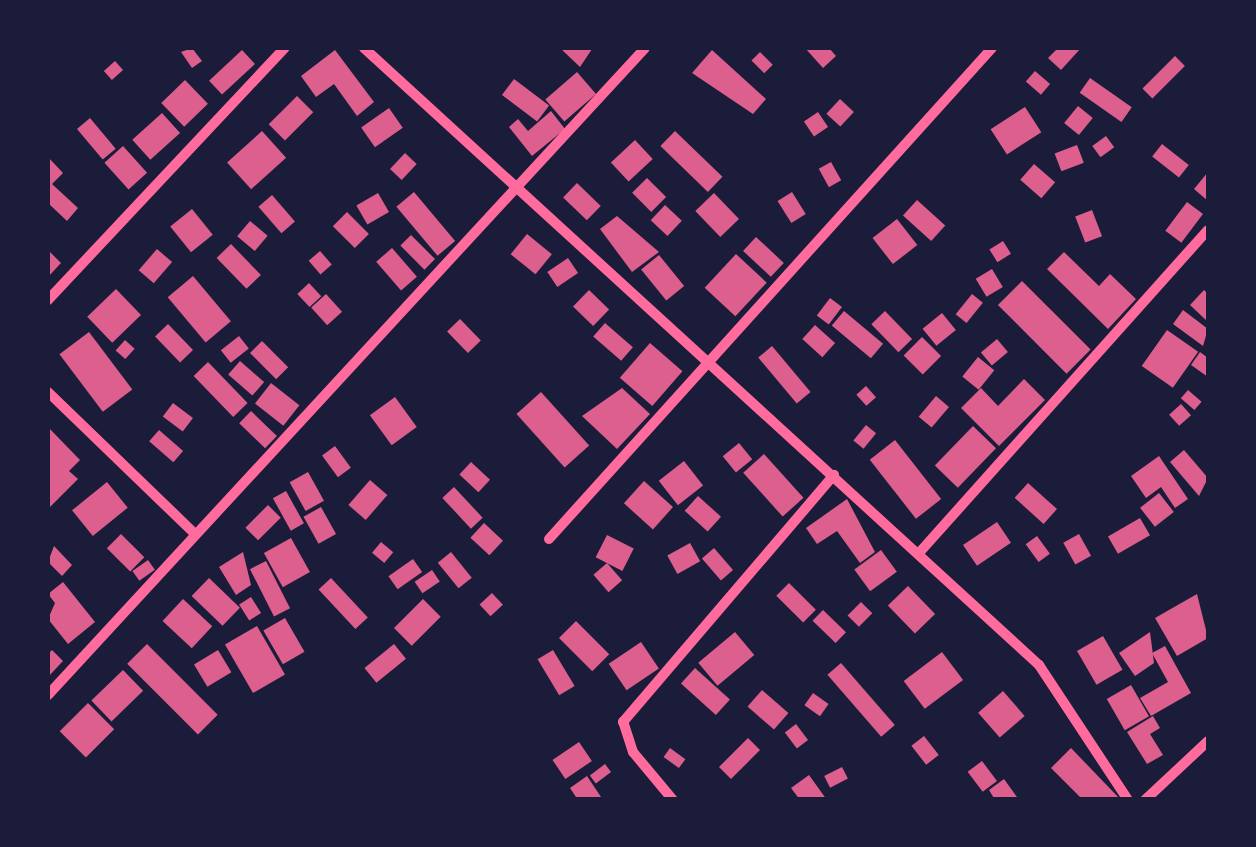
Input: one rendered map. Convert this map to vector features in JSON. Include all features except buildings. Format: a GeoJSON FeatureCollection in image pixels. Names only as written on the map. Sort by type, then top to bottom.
{"type":"FeatureCollection","features":[{"type":"Feature","properties":{"kind":"street"},"geometry":{"type":"LineString","coordinates":[[48,300],[285,48]]}},
{"type":"Feature","properties":{"kind":"street"},"geometry":{"type":"LineString","coordinates":[[364,48],[704,366],[834,475],[1039,665],[1128,800]]}},
{"type":"Feature","properties":{"kind":"street"},"geometry":{"type":"LineString","coordinates":[[48,694],[510,184],[645,48]]}},
{"type":"Feature","properties":{"kind":"street"},"geometry":{"type":"LineString","coordinates":[[549,539],[992,48]]}},
{"type":"Feature","properties":{"kind":"street"},"geometry":{"type":"LineString","coordinates":[[919,553],[1208,230]]}},
{"type":"Feature","properties":{"kind":"street"},"geometry":{"type":"LineString","coordinates":[[48,392],[194,533]]}},
{"type":"Feature","properties":{"kind":"street"},"geometry":{"type":"LineString","coordinates":[[673,800],[634,752],[623,722],[834,475]]}},
{"type":"Feature","properties":{"kind":"street"},"geometry":{"type":"LineString","coordinates":[[1145,800],[1208,741]]}}]}
